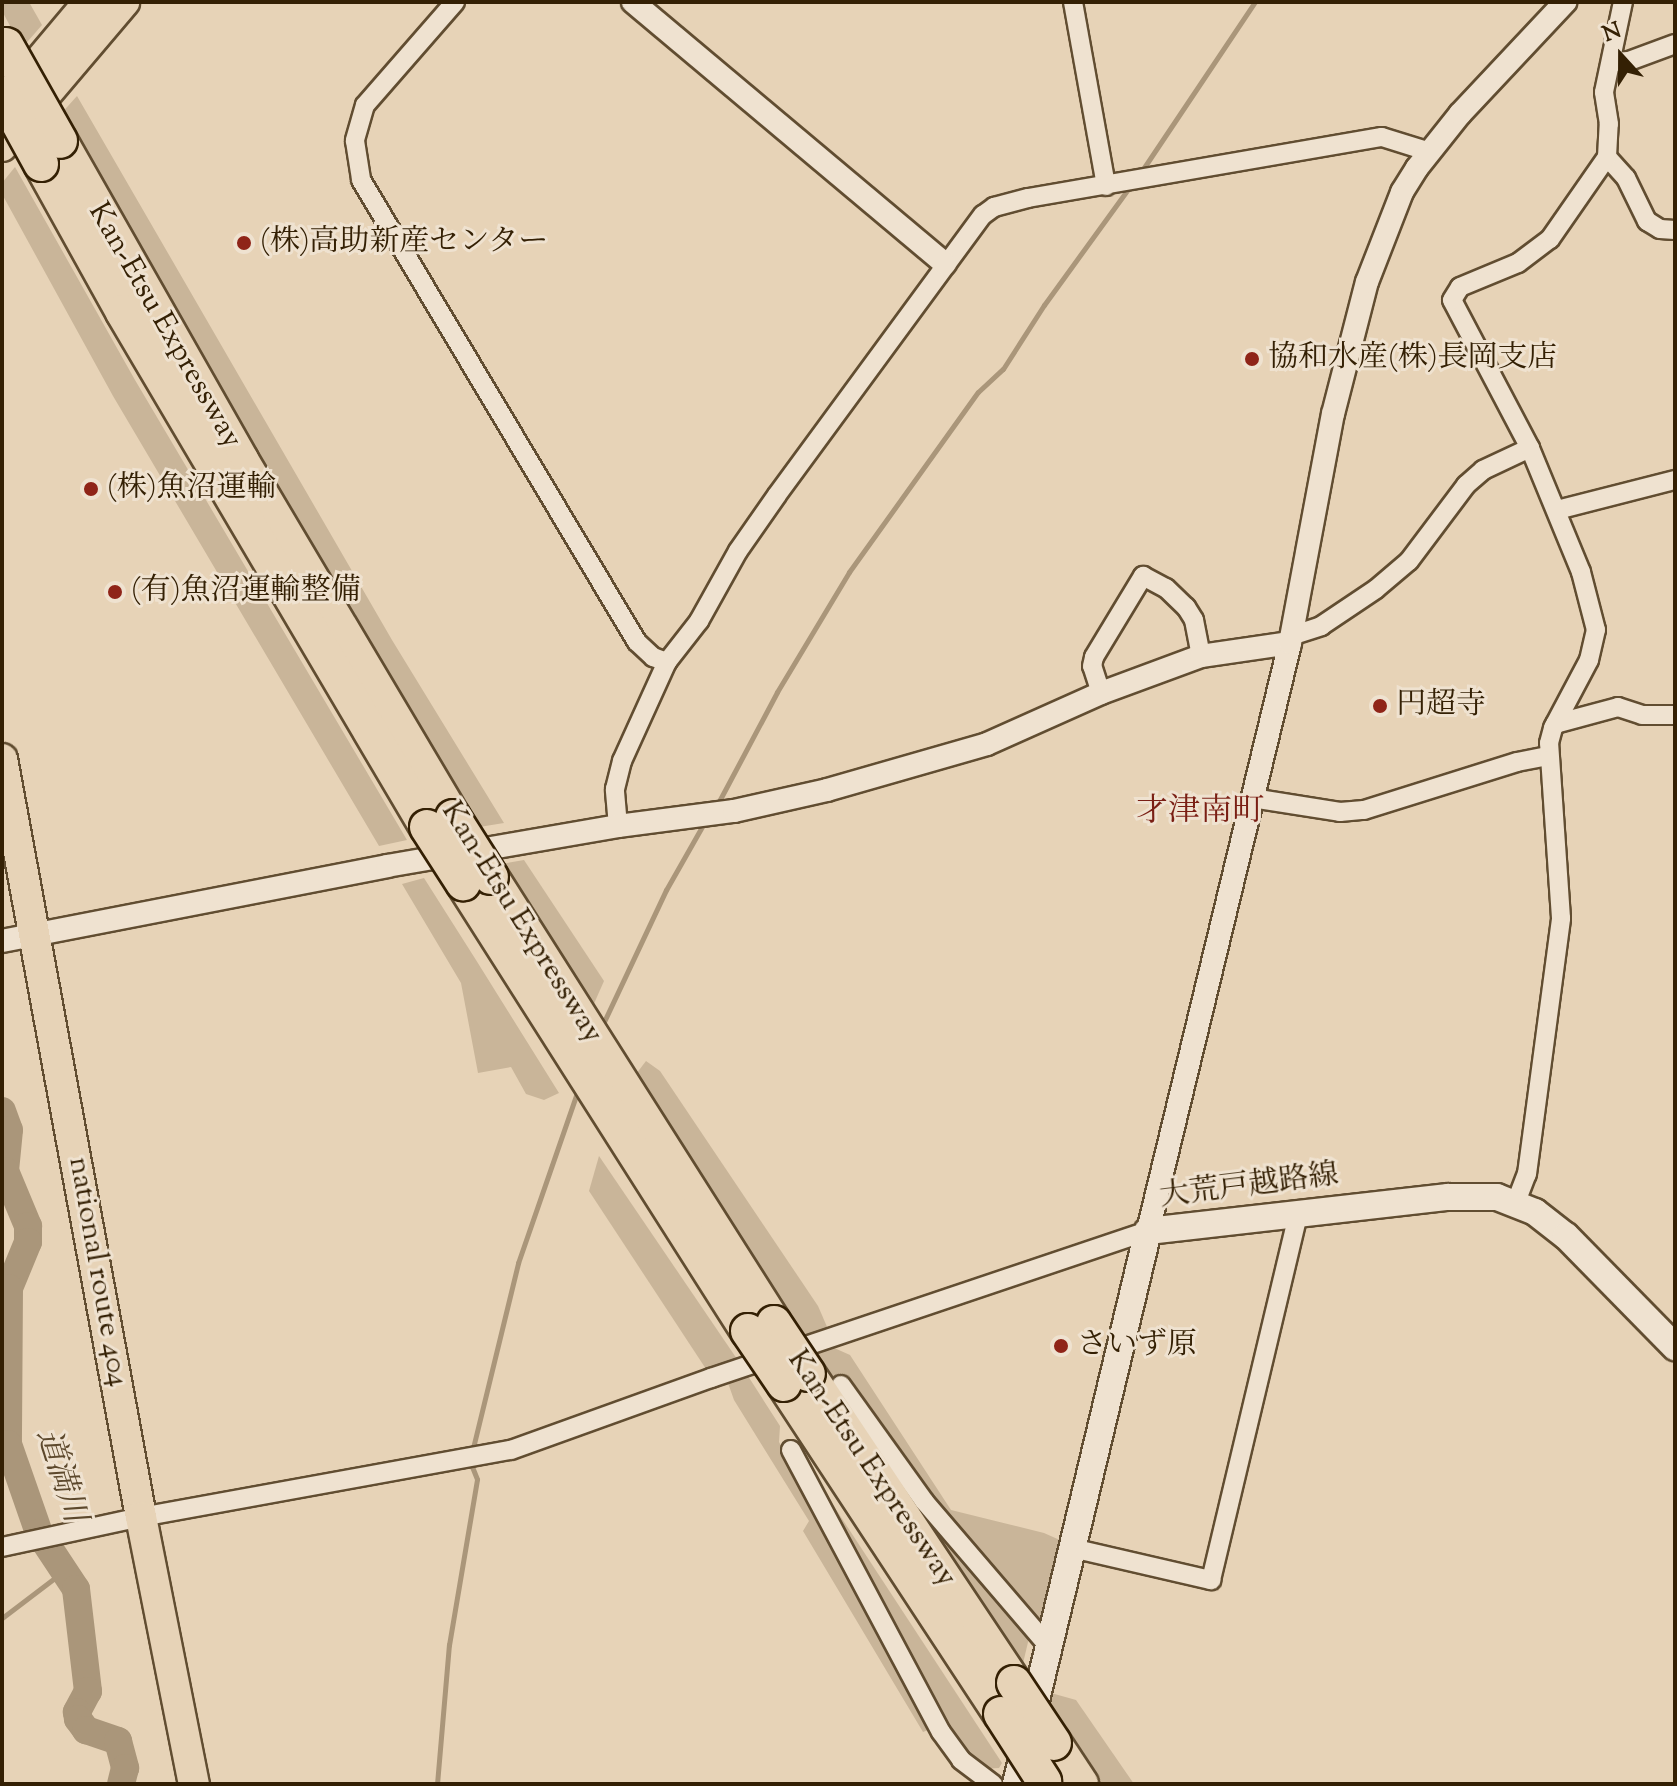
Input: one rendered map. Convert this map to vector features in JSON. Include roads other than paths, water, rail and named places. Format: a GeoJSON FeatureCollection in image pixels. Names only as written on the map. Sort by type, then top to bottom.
{"type":"FeatureCollection","features":[{"type":"Feature","properties":{"kind":"highway"},"geometry":{"type":"LineString","coordinates":[[2,105],[89,2]]}},
{"type":"Feature","properties":{"kind":"highway"},"geometry":{"type":"LineString","coordinates":[[2,146],[124,2]]}},
{"type":"Feature","properties":{"kind":"highway","name":"Kan-Etsu Expressway"},"geometry":{"type":"LineString","coordinates":[[4,41],[51,152]]}},
{"type":"Feature","properties":{"kind":"highway","name":"Kan-Etsu Expressway"},"geometry":{"type":"LineString","coordinates":[[2,93],[51,152],[241,460],[440,822],[630,1123],[1007,1699],[1054,1743],[1081,1784]]}},
{"type":"Feature","properties":{"kind":"highway","name":"national route 404"},"geometry":{"type":"LineString","coordinates":[[2,759],[141,1517],[194,1784]]}},
{"type":"Feature","properties":{"kind":"highway","name":"Kan-Etsu Expressway"},"geometry":{"type":"LineString","coordinates":[[1007,1699],[1036,1783]]}},
{"type":"Feature","properties":{"kind":"main road","name":"大荒戸越路線"},"geometry":{"type":"LineString","coordinates":[[1036,1783],[1050,1648],[1148,1231],[1299,1212],[1480,1195],[1516,1202],[1566,1236],[1675,1347]]}},
{"type":"Feature","properties":{"kind":"street"},"geometry":{"type":"LineString","coordinates":[[455,2],[365,105],[355,141],[361,180],[637,642],[653,657],[667,662]]}},
{"type":"Feature","properties":{"kind":"street"},"geometry":{"type":"LineString","coordinates":[[633,2],[945,264]]}},
{"type":"Feature","properties":{"kind":"street"},"geometry":{"type":"LineString","coordinates":[[1073,2],[1106,186]]}},
{"type":"Feature","properties":{"kind":"street"},"geometry":{"type":"LineString","coordinates":[[2,1547],[141,1517],[511,1450],[711,1378],[1148,1231],[1290,639],[1333,414],[1367,282],[1402,192],[1430,152],[1460,114],[1565,2]]}},
{"type":"Feature","properties":{"kind":"street"},"geometry":{"type":"LineString","coordinates":[[1516,1202],[1527,1174],[1561,918],[1548,756],[1555,724],[1589,660],[1596,630],[1581,572],[1557,510],[1530,448],[1455,309],[1454,291],[1518,263],[1550,239],[1607,157],[1609,124],[1604,92],[1623,2]]}},
{"type":"Feature","properties":{"kind":"street"},"geometry":{"type":"LineString","coordinates":[[1611,62],[1629,61],[1675,44]]}},
{"type":"Feature","properties":{"kind":"street"},"geometry":{"type":"LineString","coordinates":[[618,826],[615,789],[622,761],[667,662],[699,621],[738,551],[777,495],[983,215],[994,207],[1028,198],[1382,137],[1430,152]]}},
{"type":"Feature","properties":{"kind":"street"},"geometry":{"type":"LineString","coordinates":[[1607,157],[1626,178],[1647,221],[1660,229],[1675,230]]}},
{"type":"Feature","properties":{"kind":"street"},"geometry":{"type":"LineString","coordinates":[[2,941],[618,826],[734,811],[893,774],[987,744],[1101,693],[1201,656],[1290,639],[1321,626],[1376,589],[1409,561],[1466,485],[1483,470],[1530,448]]}},
{"type":"Feature","properties":{"kind":"street"},"geometry":{"type":"LineString","coordinates":[[1557,510],[1675,480]]}},
{"type":"Feature","properties":{"kind":"street"},"geometry":{"type":"LineString","coordinates":[[1101,693],[1092,666],[1094,657],[1143,576],[1166,588],[1186,607],[1194,620],[1201,656]]}},
{"type":"Feature","properties":{"kind":"street"},"geometry":{"type":"LineString","coordinates":[[1555,724],[1618,707],[1655,717],[1675,715]]}},
{"type":"Feature","properties":{"kind":"street"},"geometry":{"type":"LineString","coordinates":[[1252,798],[1340,812],[1364,810],[1517,762],[1548,756]]}},
{"type":"Feature","properties":{"kind":"street"},"geometry":{"type":"LineString","coordinates":[[1072,1548],[1211,1580],[1299,1212]]}},
{"type":"Feature","properties":{"kind":"street"},"geometry":{"type":"LineString","coordinates":[[841,1385],[924,1501],[1050,1648]]}},
{"type":"Feature","properties":{"kind":"street"},"geometry":{"type":"LineString","coordinates":[[791,1450],[941,1732],[961,1760],[993,1784]]}},
{"type":"Feature","properties":{"kind":"waterway"},"geometry":{"type":"LineString","coordinates":[[1141,172],[1255,2]]}},
{"type":"Feature","properties":{"kind":"waterway"},"geometry":{"type":"LineString","coordinates":[[717,805],[777,692],[849,572],[978,392],[1003,369],[1044,305],[1130,186]]}},
{"type":"Feature","properties":{"kind":"waterway"},"geometry":{"type":"LineString","coordinates":[[601,1028],[666,890],[704,823]]}},
{"type":"Feature","properties":{"kind":"waterway"},"geometry":{"type":"LineString","coordinates":[[472,1452],[518,1263],[578,1090]]}},
{"type":"Feature","properties":{"kind":"waterway","name":"道満川"},"geometry":{"type":"LineString","coordinates":[[2,1111],[9,1130],[5,1171],[28,1226],[28,1242],[9,1288],[8,1444],[39,1533],[76,1589],[88,1691],[77,1712],[78,1719],[86,1730],[118,1741],[125,1768],[121,1784]]}},
{"type":"Feature","properties":{"kind":"waterway"},"geometry":{"type":"LineString","coordinates":[[437,1784],[449,1645],[477,1479],[470,1462]]}},
{"type":"Feature","properties":{"kind":"waterway"},"geometry":{"type":"LineString","coordinates":[[2,1618],[64,1571]]}},
{"type":"Feature","properties":{"kind":"place","name":"(株)高助新産センター"},"geometry":{"type":"Point","coordinates":[244,243]}},
{"type":"Feature","properties":{"kind":"place","name":"協和水産(株)長岡支店"},"geometry":{"type":"Point","coordinates":[1252,359]}},
{"type":"Feature","properties":{"kind":"place","name":"(株)魚沼運輸"},"geometry":{"type":"Point","coordinates":[91,489]}},
{"type":"Feature","properties":{"kind":"place","name":"(有)魚沼運輸整備"},"geometry":{"type":"Point","coordinates":[115,592]}},
{"type":"Feature","properties":{"kind":"place","name":"円超寺"},"geometry":{"type":"Point","coordinates":[1380,706]}},
{"type":"Feature","properties":{"kind":"place","name":"さいず原"},"geometry":{"type":"Point","coordinates":[1061,1346]}},
{"type":"Feature","properties":{"kind":"district","name":"才津南町"},"geometry":{"type":"Point","coordinates":[1200,812]}}]}
